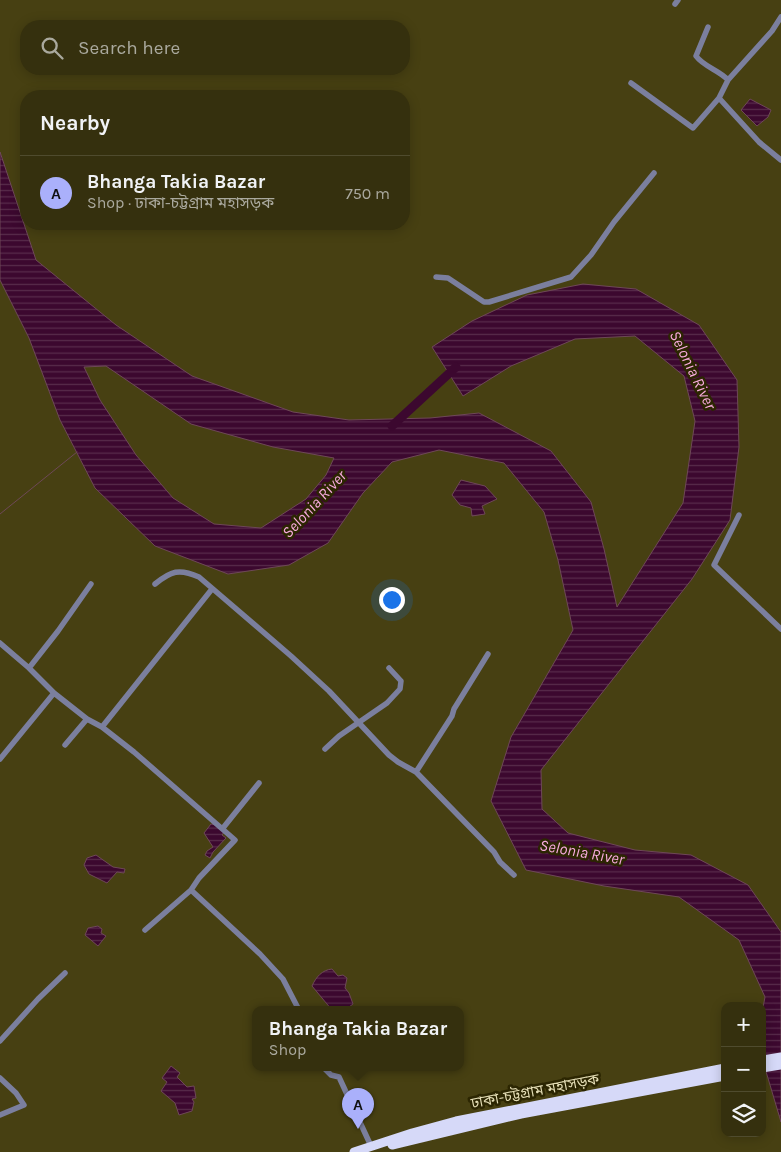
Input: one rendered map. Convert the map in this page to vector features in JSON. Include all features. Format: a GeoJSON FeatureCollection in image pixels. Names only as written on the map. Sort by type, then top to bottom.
{"type":"FeatureCollection","features":[{"type":"Feature","properties":{"kind":"highway"},"geometry":{"type":"LineString","coordinates":[[766,1059],[781,1057]]}},
{"type":"Feature","properties":{"kind":"highway"},"geometry":{"type":"LineString","coordinates":[[766,1067],[781,1065]]}},
{"type":"Feature","properties":{"kind":"highway","name":"ঢাকা-চট্টগ্রাম মহাসড়ক"},"geometry":{"type":"LineString","coordinates":[[371,1149],[412,1133],[456,1121],[721,1069]]}},
{"type":"Feature","properties":{"kind":"highway","name":"ঢাকা-চট্টগ্রাম মহাসড়ক"},"geometry":{"type":"LineString","coordinates":[[354,1152],[521,1114],[721,1077]]}},
{"type":"Feature","properties":{"kind":"street"},"geometry":{"type":"LineString","coordinates":[[631,83],[693,128],[719,98],[728,80],[772,31],[781,17]]}},
{"type":"Feature","properties":{"kind":"street"},"geometry":{"type":"LineString","coordinates":[[708,27],[696,56],[728,80]]}},
{"type":"Feature","properties":{"kind":"street"},"geometry":{"type":"LineString","coordinates":[[719,98],[759,142],[781,160]]}},
{"type":"Feature","properties":{"kind":"street"},"geometry":{"type":"LineString","coordinates":[[436,277],[448,278],[484,302],[571,277],[592,255],[614,222],[654,173]]}},
{"type":"Feature","properties":{"kind":"street"},"geometry":{"type":"LineString","coordinates":[[739,515],[714,565],[781,629]]}},
{"type":"Feature","properties":{"kind":"street"},"geometry":{"type":"LineString","coordinates":[[155,584],[178,570],[199,577],[291,656],[359,721],[390,755],[416,772],[514,875]]}},
{"type":"Feature","properties":{"kind":"street"},"geometry":{"type":"LineString","coordinates":[[30,668],[91,584]]}},
{"type":"Feature","properties":{"kind":"street"},"geometry":{"type":"LineString","coordinates":[[102,727],[212,589]]}},
{"type":"Feature","properties":{"kind":"street"},"geometry":{"type":"LineString","coordinates":[[0,643],[30,668],[54,693],[134,752],[235,840],[199,878],[191,890],[145,930]]}},
{"type":"Feature","properties":{"kind":"street"},"geometry":{"type":"LineString","coordinates":[[416,772],[452,716],[454,709],[488,654]]}},
{"type":"Feature","properties":{"kind":"street"},"geometry":{"type":"LineString","coordinates":[[325,749],[359,721],[387,703],[400,689],[401,681],[389,668]]}},
{"type":"Feature","properties":{"kind":"street"},"geometry":{"type":"LineString","coordinates":[[0,759],[54,693]]}},
{"type":"Feature","properties":{"kind":"street"},"geometry":{"type":"LineString","coordinates":[[65,745],[87,719]]}},
{"type":"Feature","properties":{"kind":"street"},"geometry":{"type":"LineString","coordinates":[[223,828],[259,783]]}},
{"type":"Feature","properties":{"kind":"street"},"geometry":{"type":"LineString","coordinates":[[191,890],[283,978],[297,1006]]}},
{"type":"Feature","properties":{"kind":"street"},"geometry":{"type":"LineString","coordinates":[[0,1041],[38,999],[65,973]]}},
{"type":"Feature","properties":{"kind":"street"},"geometry":{"type":"LineString","coordinates":[[327,1071],[331,1075],[339,1077],[371,1149]]}},
{"type":"Feature","properties":{"kind":"street"},"geometry":{"type":"LineString","coordinates":[[0,1078],[16,1093],[24,1105],[0,1115]]}},
{"type":"Feature","properties":{"kind":"water"},"geometry":{"type":"Polygon","coordinates":[[[750,99],[771,110],[768,117],[757,126],[741,110],[750,99]]]}},
{"type":"Feature","properties":{"kind":"water"},"geometry":{"type":"Polygon","coordinates":[[[0,152],[20,212],[20,230],[26,230],[36,260],[116,325],[192,376],[293,412],[349,420],[430,418],[479,413],[551,451],[591,502],[617,607],[683,503],[695,421],[684,376],[635,336],[575,339],[511,366],[463,396],[432,347],[472,321],[527,295],[583,284],[636,289],[699,325],[737,380],[739,447],[730,520],[692,579],[541,770],[542,809],[568,833],[635,850],[691,855],[748,885],[781,932],[781,1122],[766,1071],[765,997],[739,940],[679,897],[604,886],[526,870],[491,801],[511,737],[573,630],[558,560],[544,512],[504,463],[439,450],[392,462],[363,493],[328,543],[289,565],[228,574],[155,546],[95,488],[60,420],[29,338],[0,280],[0,152]],[[106,366],[84,367],[100,400],[136,455],[173,498],[214,524],[261,528],[306,499],[326,475],[334,458],[273,447],[191,424],[106,366]]]}},
{"type":"Feature","properties":{"kind":"water"},"geometry":{"type":"Polygon","coordinates":[[[461,480],[485,486],[497,499],[482,506],[485,514],[472,516],[471,508],[460,505],[452,495],[461,480]]]}},
{"type":"Feature","properties":{"kind":"water"},"geometry":{"type":"Polygon","coordinates":[[[211,824],[216,825],[224,832],[222,835],[226,838],[210,858],[205,855],[213,847],[204,833],[211,824]]]}},
{"type":"Feature","properties":{"kind":"water"},"geometry":{"type":"Polygon","coordinates":[[[96,855],[113,867],[125,869],[124,873],[117,872],[107,883],[89,874],[84,865],[87,858],[96,855]]]}},
{"type":"Feature","properties":{"kind":"water"},"geometry":{"type":"Polygon","coordinates":[[[98,926],[102,929],[101,933],[106,936],[98,946],[85,935],[88,928],[98,926]]]}},
{"type":"Feature","properties":{"kind":"water"},"geometry":{"type":"Polygon","coordinates":[[[332,969],[338,976],[343,975],[347,978],[345,988],[353,1004],[350,1006],[329,1006],[312,986],[320,974],[332,969]]]}},
{"type":"Feature","properties":{"kind":"water"},"geometry":{"type":"Polygon","coordinates":[[[171,1066],[180,1073],[177,1077],[187,1087],[194,1086],[196,1098],[192,1099],[194,1102],[192,1111],[179,1115],[175,1103],[161,1091],[167,1082],[162,1078],[171,1066]]]}},
{"type":"Feature","properties":{"kind":"waterway","name":"Selonia River"},"geometry":{"type":"LineString","coordinates":[[392,426],[456,367]]}},
{"type":"Feature","properties":{"kind":"waterway"},"geometry":{"type":"LineString","coordinates":[[0,514],[77,452]]}},
{"type":"Feature","properties":{"kind":"place","name":"Bhanga Takia Bazar"},"geometry":{"type":"Point","coordinates":[358,1129]}}]}
